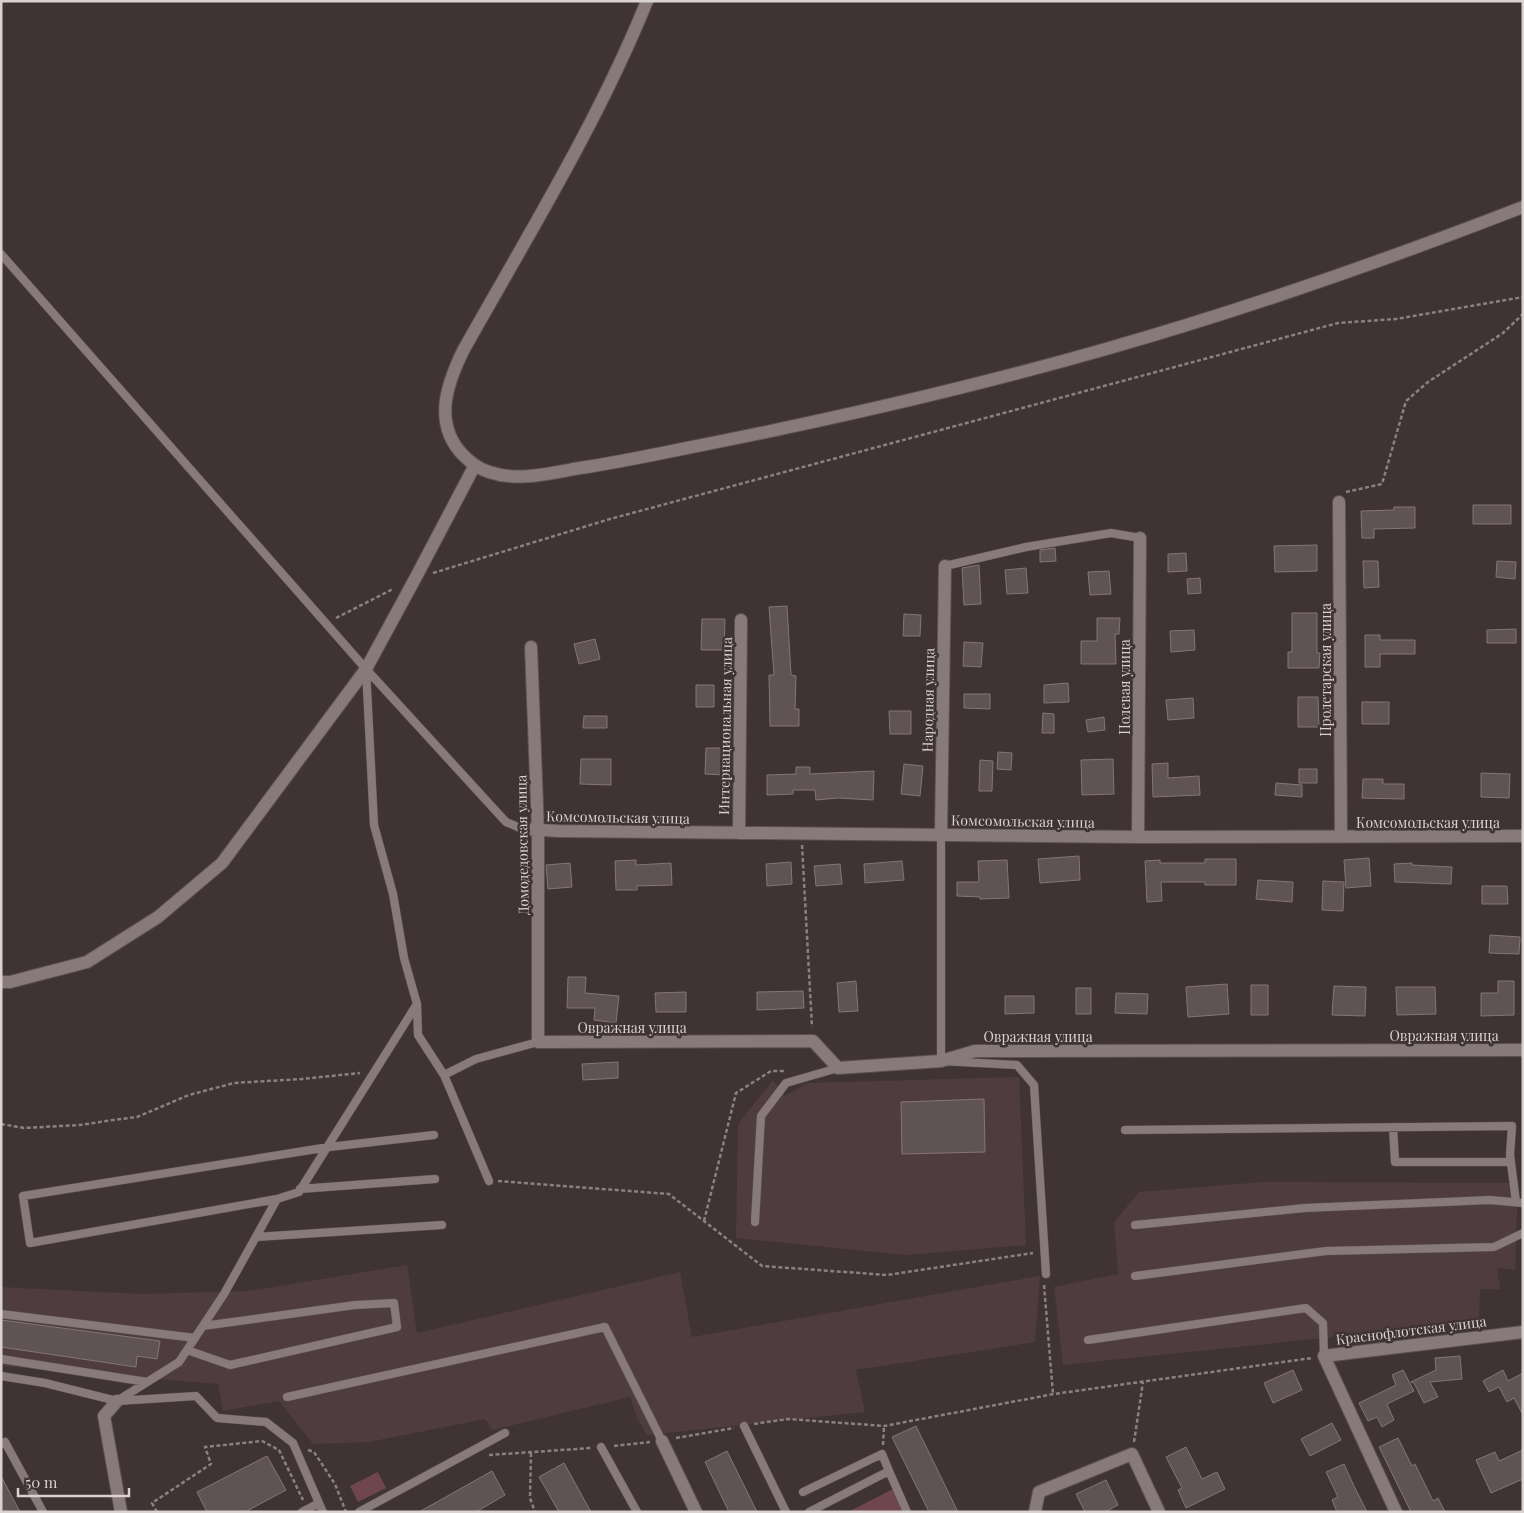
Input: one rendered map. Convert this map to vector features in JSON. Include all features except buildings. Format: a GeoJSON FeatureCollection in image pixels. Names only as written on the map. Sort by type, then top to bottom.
{"type":"FeatureCollection","features":[{"type":"Feature","properties":{"kind":"street"},"geometry":{"type":"LineString","coordinates":[[647,1],[588,127],[464,348],[452,376],[445,397],[444,412],[446,426],[455,445],[467,459],[484,470],[503,476],[527,477],[549,474],[774,431],[910,401],[1091,354],[1235,310],[1361,268],[1523,207]]}},
{"type":"Feature","properties":{"kind":"street"},"geometry":{"type":"LineString","coordinates":[[1,982],[10,982],[87,962],[158,917],[222,863],[366,669],[475,465]]}},
{"type":"Feature","properties":{"kind":"street","name":"Пролетарская улица"},"geometry":{"type":"LineString","coordinates":[[1339,502],[1341,837]]}},
{"type":"Feature","properties":{"kind":"street","name":"Полевая улица"},"geometry":{"type":"LineString","coordinates":[[1138,837],[1140,538]]}},
{"type":"Feature","properties":{"kind":"street","name":"Народная улица"},"geometry":{"type":"LineString","coordinates":[[941,834],[945,566]]}},
{"type":"Feature","properties":{"kind":"street","name":"Интернациональная улица"},"geometry":{"type":"LineString","coordinates":[[739,833],[741,620]]}},
{"type":"Feature","properties":{"kind":"street","name":"Домодедовская улица"},"geometry":{"type":"LineString","coordinates":[[531,647],[538,831],[538,1042]]}},
{"type":"Feature","properties":{"kind":"street","name":"Комсомольская улица"},"geometry":{"type":"LineString","coordinates":[[523,829],[538,831],[1138,837],[1523,836]]}},
{"type":"Feature","properties":{"kind":"street"},"geometry":{"type":"LineString","coordinates":[[813,1041],[838,1068]]}},
{"type":"Feature","properties":{"kind":"street","name":"Овражная улица"},"geometry":{"type":"LineString","coordinates":[[538,1042],[813,1041]]}},
{"type":"Feature","properties":{"kind":"street","name":"Овражная улица"},"geometry":{"type":"LineString","coordinates":[[838,1068],[941,1061],[975,1051],[1010,1050],[1523,1050]]}},
{"type":"Feature","properties":{"kind":"street","name":"Краснофлотская улица"},"geometry":{"type":"LineString","coordinates":[[1396,1512],[1324,1356],[1523,1332]]}},
{"type":"Feature","properties":{"kind":"street"},"geometry":{"type":"LineString","coordinates":[[117,1401],[104,1416],[121,1512]]}},
{"type":"Feature","properties":{"kind":"street"},"geometry":{"type":"LineString","coordinates":[[662,1441],[696,1512]]}},
{"type":"Feature","properties":{"kind":"street"},"geometry":{"type":"LineString","coordinates":[[1035,1512],[1039,1492],[1132,1454],[1159,1512]]}},
{"type":"Feature","properties":{"kind":"lane"},"geometry":{"type":"LineString","coordinates":[[1,254],[366,669],[506,822],[523,829]]}},
{"type":"Feature","properties":{"kind":"lane"},"geometry":{"type":"LineString","coordinates":[[945,566],[1026,547],[1112,533],[1140,538]]}},
{"type":"Feature","properties":{"kind":"lane"},"geometry":{"type":"LineString","coordinates":[[366,669],[374,825],[393,894],[404,958],[418,1004],[418,1034],[444,1075],[489,1180]]}},
{"type":"Feature","properties":{"kind":"lane"},"geometry":{"type":"LineString","coordinates":[[941,834],[941,1061],[1018,1065],[1034,1085],[1046,1274]]}},
{"type":"Feature","properties":{"kind":"lane"},"geometry":{"type":"LineString","coordinates":[[418,1004],[329,1147],[299,1192],[277,1199],[30,1243],[24,1196],[329,1147],[434,1135]]}},
{"type":"Feature","properties":{"kind":"lane"},"geometry":{"type":"LineString","coordinates":[[444,1075],[476,1059],[538,1042]]}},
{"type":"Feature","properties":{"kind":"lane"},"geometry":{"type":"LineString","coordinates":[[754,1222],[761,1116],[786,1083],[838,1068]]}},
{"type":"Feature","properties":{"kind":"lane"},"geometry":{"type":"LineString","coordinates":[[1125,1130],[1512,1126],[1511,1162],[1519,1203],[1490,1200],[1305,1208],[1135,1225]]}},
{"type":"Feature","properties":{"kind":"lane"},"geometry":{"type":"LineString","coordinates":[[1393,1127],[1395,1162],[1511,1162]]}},
{"type":"Feature","properties":{"kind":"lane"},"geometry":{"type":"LineString","coordinates":[[300,1190],[436,1179]]}},
{"type":"Feature","properties":{"kind":"lane"},"geometry":{"type":"LineString","coordinates":[[117,1401],[179,1362],[224,1294],[277,1199]]}},
{"type":"Feature","properties":{"kind":"lane"},"geometry":{"type":"LineString","coordinates":[[256,1237],[442,1226]]}},
{"type":"Feature","properties":{"kind":"lane"},"geometry":{"type":"LineString","coordinates":[[1136,1276],[1326,1251],[1494,1247],[1523,1233]]}},
{"type":"Feature","properties":{"kind":"lane"},"geometry":{"type":"LineString","coordinates":[[187,1350],[230,1365],[397,1327],[394,1303],[355,1305],[203,1326]]}},
{"type":"Feature","properties":{"kind":"lane"},"geometry":{"type":"LineString","coordinates":[[1088,1340],[1306,1308],[1323,1323],[1324,1356]]}},
{"type":"Feature","properties":{"kind":"lane"},"geometry":{"type":"LineString","coordinates":[[1,1314],[195,1338]]}},
{"type":"Feature","properties":{"kind":"lane"},"geometry":{"type":"LineString","coordinates":[[287,1397],[605,1326],[662,1441]]}},
{"type":"Feature","properties":{"kind":"lane"},"geometry":{"type":"LineString","coordinates":[[1,1359],[147,1382]]}},
{"type":"Feature","properties":{"kind":"lane"},"geometry":{"type":"LineString","coordinates":[[1,1376],[45,1382],[117,1401],[196,1396],[217,1418],[266,1422],[293,1443],[323,1512]]}},
{"type":"Feature","properties":{"kind":"lane"},"geometry":{"type":"LineString","coordinates":[[744,1426],[786,1512]]}},
{"type":"Feature","properties":{"kind":"lane"},"geometry":{"type":"LineString","coordinates":[[359,1512],[505,1433]]}},
{"type":"Feature","properties":{"kind":"lane"},"geometry":{"type":"LineString","coordinates":[[1,1444],[5,1442],[43,1512]]}},
{"type":"Feature","properties":{"kind":"lane"},"geometry":{"type":"LineString","coordinates":[[601,1447],[637,1512]]}},
{"type":"Feature","properties":{"kind":"lane"},"geometry":{"type":"LineString","coordinates":[[803,1492],[882,1454],[907,1512]]}},
{"type":"Feature","properties":{"kind":"lane"},"geometry":{"type":"LineString","coordinates":[[809,1512],[889,1471]]}},
{"type":"Feature","properties":{"kind":"lane"},"geometry":{"type":"LineString","coordinates":[[304,1510],[319,1503]]}},
{"type":"Feature","properties":{"kind":"path"},"geometry":{"type":"LineString","coordinates":[[325,623],[416,578],[610,518],[1338,323],[1396,319],[1523,297]]}},
{"type":"Feature","properties":{"kind":"path"},"geometry":{"type":"LineString","coordinates":[[1339,502],[1342,493],[1382,484],[1406,401],[1428,382],[1503,333],[1523,314]]}},
{"type":"Feature","properties":{"kind":"path"},"geometry":{"type":"LineString","coordinates":[[801,833],[813,1041]]}},
{"type":"Feature","properties":{"kind":"path"},"geometry":{"type":"LineString","coordinates":[[1,1124],[24,1128],[80,1125],[137,1117],[189,1096],[234,1083],[375,1072]]}},
{"type":"Feature","properties":{"kind":"path"},"geometry":{"type":"LineString","coordinates":[[489,1180],[669,1194],[762,1266],[887,1275],[1044,1252]]}},
{"type":"Feature","properties":{"kind":"path"},"geometry":{"type":"LineString","coordinates":[[1046,1274],[1044,1277],[1054,1394]]}},
{"type":"Feature","properties":{"kind":"path"},"geometry":{"type":"LineString","coordinates":[[662,1441],[788,1419],[884,1426],[1054,1394],[1324,1356]]}},
{"type":"Feature","properties":{"kind":"path"},"geometry":{"type":"LineString","coordinates":[[1132,1454],[1143,1382]]}},
{"type":"Feature","properties":{"kind":"path"},"geometry":{"type":"LineString","coordinates":[[882,1454],[884,1426]]}},
{"type":"Feature","properties":{"kind":"path"},"geometry":{"type":"LineString","coordinates":[[157,1512],[152,1503],[211,1464],[205,1446],[262,1441],[280,1450],[304,1510]]}},
{"type":"Feature","properties":{"kind":"path"},"geometry":{"type":"LineString","coordinates":[[293,1443],[314,1452],[335,1484],[346,1512]]}},
{"type":"Feature","properties":{"kind":"path"},"geometry":{"type":"LineString","coordinates":[[531,1453],[530,1498],[535,1512]]}},
{"type":"Feature","properties":{"kind":"path"},"geometry":{"type":"LineString","coordinates":[[509,1454],[523,1454]]}},
{"type":"Feature","properties":{"kind":"shaded area"},"geometry":{"type":"Polygon","coordinates":[[[1019,1077],[1026,1245],[906,1255],[736,1238],[738,1124],[773,1080],[785,1096],[808,1083],[1019,1077]]]}},
{"type":"Feature","properties":{"kind":"shaded area"},"geometry":{"type":"Polygon","coordinates":[[[1263,1182],[1518,1183],[1515,1270],[1497,1268],[1500,1289],[1480,1289],[1479,1322],[1063,1365],[1054,1287],[1118,1274],[1114,1222],[1139,1192],[1263,1182]]]}},
{"type":"Feature","properties":{"kind":"shaded area"},"geometry":{"type":"Polygon","coordinates":[[[407,1265],[417,1333],[680,1272],[692,1337],[1040,1276],[1035,1342],[856,1370],[865,1412],[647,1435],[637,1418],[630,1397],[492,1430],[485,1419],[369,1442],[313,1444],[279,1401],[223,1411],[218,1384],[1,1366],[1,1287],[141,1294],[249,1291],[407,1265]]]}},
{"type":"Feature","properties":{"kind":"shaded area"},"geometry":{"type":"Polygon","coordinates":[[[378,1472],[386,1488],[358,1502],[350,1486],[378,1472]]]}},
{"type":"Feature","properties":{"kind":"shaded area"},"geometry":{"type":"Polygon","coordinates":[[[897,1487],[910,1512],[848,1512],[897,1487]]]}}]}
